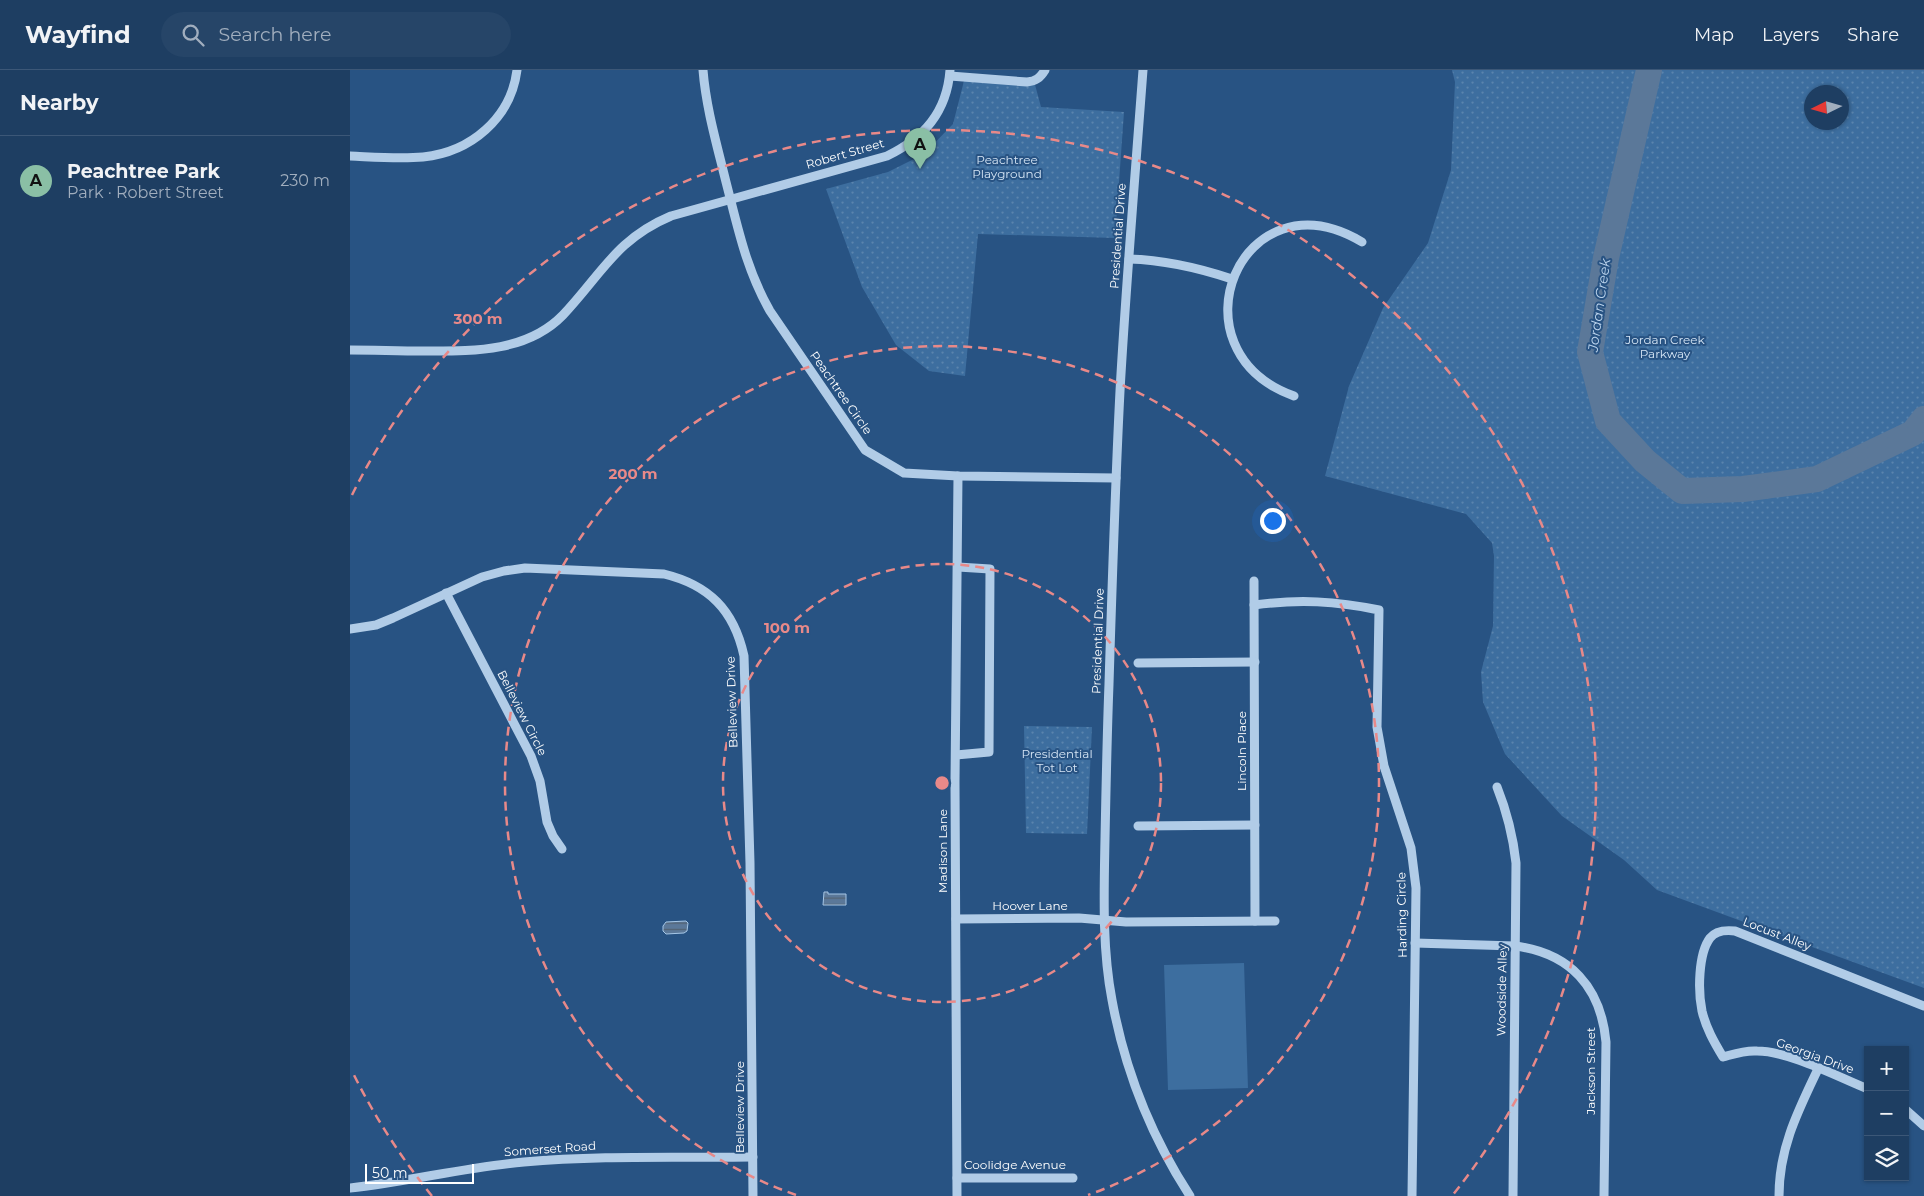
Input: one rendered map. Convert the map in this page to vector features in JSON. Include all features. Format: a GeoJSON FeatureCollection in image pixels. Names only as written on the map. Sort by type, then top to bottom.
{"type":"FeatureCollection","features":[{"type":"Feature","properties":{"kind":"street"},"geometry":{"type":"LineString","coordinates":[[350,156],[425,157],[442,154],[462,146],[480,136],[495,122],[510,98],[516,82],[517,70]]}},
{"type":"Feature","properties":{"kind":"street","name":"Peachtree Circle"},"geometry":{"type":"LineString","coordinates":[[703,70],[712,126],[747,263],[757,288],[770,311],[866,450],[904,473],[958,476],[1116,478]]}},
{"type":"Feature","properties":{"kind":"street"},"geometry":{"type":"LineString","coordinates":[[950,73],[1027,82],[1034,81],[1045,70]]}},
{"type":"Feature","properties":{"kind":"street","name":"Presidential Drive"},"geometry":{"type":"LineString","coordinates":[[1143,70],[1116,478],[1107,718],[1105,920],[1111,998],[1122,1049],[1145,1114],[1160,1146],[1190,1196]]}},
{"type":"Feature","properties":{"kind":"street","name":"Robert Street"},"geometry":{"type":"LineString","coordinates":[[731,199],[887,156],[902,148],[916,139],[928,127],[939,111],[950,73]]}},
{"type":"Feature","properties":{"kind":"street"},"geometry":{"type":"LineString","coordinates":[[350,350],[471,351],[510,345],[529,338],[550,326],[562,316],[620,248],[634,236],[654,223],[671,216],[731,199]]}},
{"type":"Feature","properties":{"kind":"street"},"geometry":{"type":"LineString","coordinates":[[1294,396],[1268,384],[1246,363],[1237,349],[1230,332],[1228,313],[1228,294],[1232,279],[1247,254],[1259,242],[1274,233],[1290,227],[1308,224],[1325,225],[1344,231],[1362,242]]}},
{"type":"Feature","properties":{"kind":"street"},"geometry":{"type":"LineString","coordinates":[[1129,259],[1171,263],[1202,269],[1232,279]]}},
{"type":"Feature","properties":{"kind":"street","name":"Madison Lane"},"geometry":{"type":"LineString","coordinates":[[957,1196],[956,755],[958,476]]}},
{"type":"Feature","properties":{"kind":"street"},"geometry":{"type":"LineString","coordinates":[[956,755],[989,752],[990,569],[958,567]]}},
{"type":"Feature","properties":{"kind":"street","name":"Belleview Drive"},"geometry":{"type":"LineString","coordinates":[[350,629],[376,624],[393,618],[482,577],[525,568],[664,574],[683,579],[706,592],[725,610],[735,627],[744,656],[750,863],[753,1196]]}},
{"type":"Feature","properties":{"kind":"street","name":"Lincoln Place"},"geometry":{"type":"LineString","coordinates":[[1254,581],[1255,921]]}},
{"type":"Feature","properties":{"kind":"street","name":"Belleview Circle"},"geometry":{"type":"LineString","coordinates":[[446,593],[531,756],[540,781],[546,822],[562,849]]}},
{"type":"Feature","properties":{"kind":"street","name":"Harding Circle"},"geometry":{"type":"LineString","coordinates":[[1254,605],[1286,601],[1317,601],[1349,604],[1379,610],[1377,727],[1384,766],[1411,848],[1416,888],[1412,1196]]}},
{"type":"Feature","properties":{"kind":"street"},"geometry":{"type":"LineString","coordinates":[[1138,663],[1254,662]]}},
{"type":"Feature","properties":{"kind":"street","name":"Woodside Alley"},"geometry":{"type":"LineString","coordinates":[[1497,787],[1507,813],[1514,848],[1516,877],[1513,1196]]}},
{"type":"Feature","properties":{"kind":"street"},"geometry":{"type":"LineString","coordinates":[[1138,826],[1255,825]]}},
{"type":"Feature","properties":{"kind":"street","name":"Hoover Lane"},"geometry":{"type":"LineString","coordinates":[[956,919],[1080,918],[1105,920]]}},
{"type":"Feature","properties":{"kind":"street"},"geometry":{"type":"LineString","coordinates":[[1105,920],[1126,922],[1275,921]]}},
{"type":"Feature","properties":{"kind":"street","name":"Locust Alley"},"geometry":{"type":"LineString","coordinates":[[1723,1057],[1710,1035],[1702,1011],[1700,990],[1700,974],[1706,949],[1710,938],[1717,932],[1735,931],[1924,1006]]}},
{"type":"Feature","properties":{"kind":"street","name":"Jackson Street"},"geometry":{"type":"LineString","coordinates":[[1415,943],[1532,948],[1550,954],[1568,965],[1582,978],[1594,994],[1605,1025],[1606,1042],[1604,1196]]}},
{"type":"Feature","properties":{"kind":"street","name":"Georgia Drive"},"geometry":{"type":"LineString","coordinates":[[1723,1057],[1740,1052],[1775,1053],[1864,1087]]}},
{"type":"Feature","properties":{"kind":"street"},"geometry":{"type":"LineString","coordinates":[[1779,1196],[1779,1179],[1783,1154],[1790,1130],[1818,1069]]}},
{"type":"Feature","properties":{"kind":"street"},"geometry":{"type":"LineString","coordinates":[[1909,1113],[1924,1126]]}},
{"type":"Feature","properties":{"kind":"street","name":"Somerset Road"},"geometry":{"type":"LineString","coordinates":[[350,1188],[375,1186],[522,1162],[580,1158],[753,1157]]}},
{"type":"Feature","properties":{"kind":"street","name":"Coolidge Avenue"},"geometry":{"type":"LineString","coordinates":[[957,1178],[1073,1178]]}},
{"type":"Feature","properties":{"kind":"green space","name":"Jordan Creek Parkway"},"geometry":{"type":"Polygon","coordinates":[[[1452,70],[1924,70],[1924,988],[1657,890],[1624,860],[1562,816],[1505,754],[1483,702],[1481,672],[1493,626],[1494,556],[1492,543],[1466,514],[1325,476],[1349,386],[1383,308],[1428,243],[1451,170],[1455,82],[1452,70]]]}},
{"type":"Feature","properties":{"kind":"green space","name":"Peachtree Playground"},"geometry":{"type":"Polygon","coordinates":[[[965,77],[1034,81],[1041,107],[1124,112],[1115,238],[978,234],[965,376],[929,371],[896,345],[862,287],[826,189],[888,172],[924,154],[953,124],[965,77]]]}},
{"type":"Feature","properties":{"kind":"green space","name":"Presidential Tot Lot"},"geometry":{"type":"Polygon","coordinates":[[[1024,726],[1092,727],[1087,834],[1026,833],[1024,726]]]}},
{"type":"Feature","properties":{"kind":"green space"},"geometry":{"type":"Polygon","coordinates":[[[1244,963],[1248,1088],[1168,1090],[1164,965],[1244,963]]]}},
{"type":"Feature","properties":{"kind":"shaded area"},"geometry":{"type":"Polygon","coordinates":[[[824,892],[828,892],[828,894],[846,894],[846,905],[823,905],[824,892]]]}},
{"type":"Feature","properties":{"kind":"shaded area"},"geometry":{"type":"Polygon","coordinates":[[[686,921],[688,923],[687,931],[684,933],[666,934],[663,931],[663,926],[666,922],[686,921]]]}},
{"type":"Feature","properties":{"kind":"waterway","name":"Jordan Creek"},"geometry":{"type":"LineString","coordinates":[[1649,70],[1606,258],[1590,352],[1608,421],[1645,461],[1682,491],[1743,489],[1817,479],[1913,433],[1924,419]]}},
{"type":"Feature","properties":{"kind":"place","name":"Peachtree Park"},"geometry":{"type":"Point","coordinates":[920,169]}}]}
